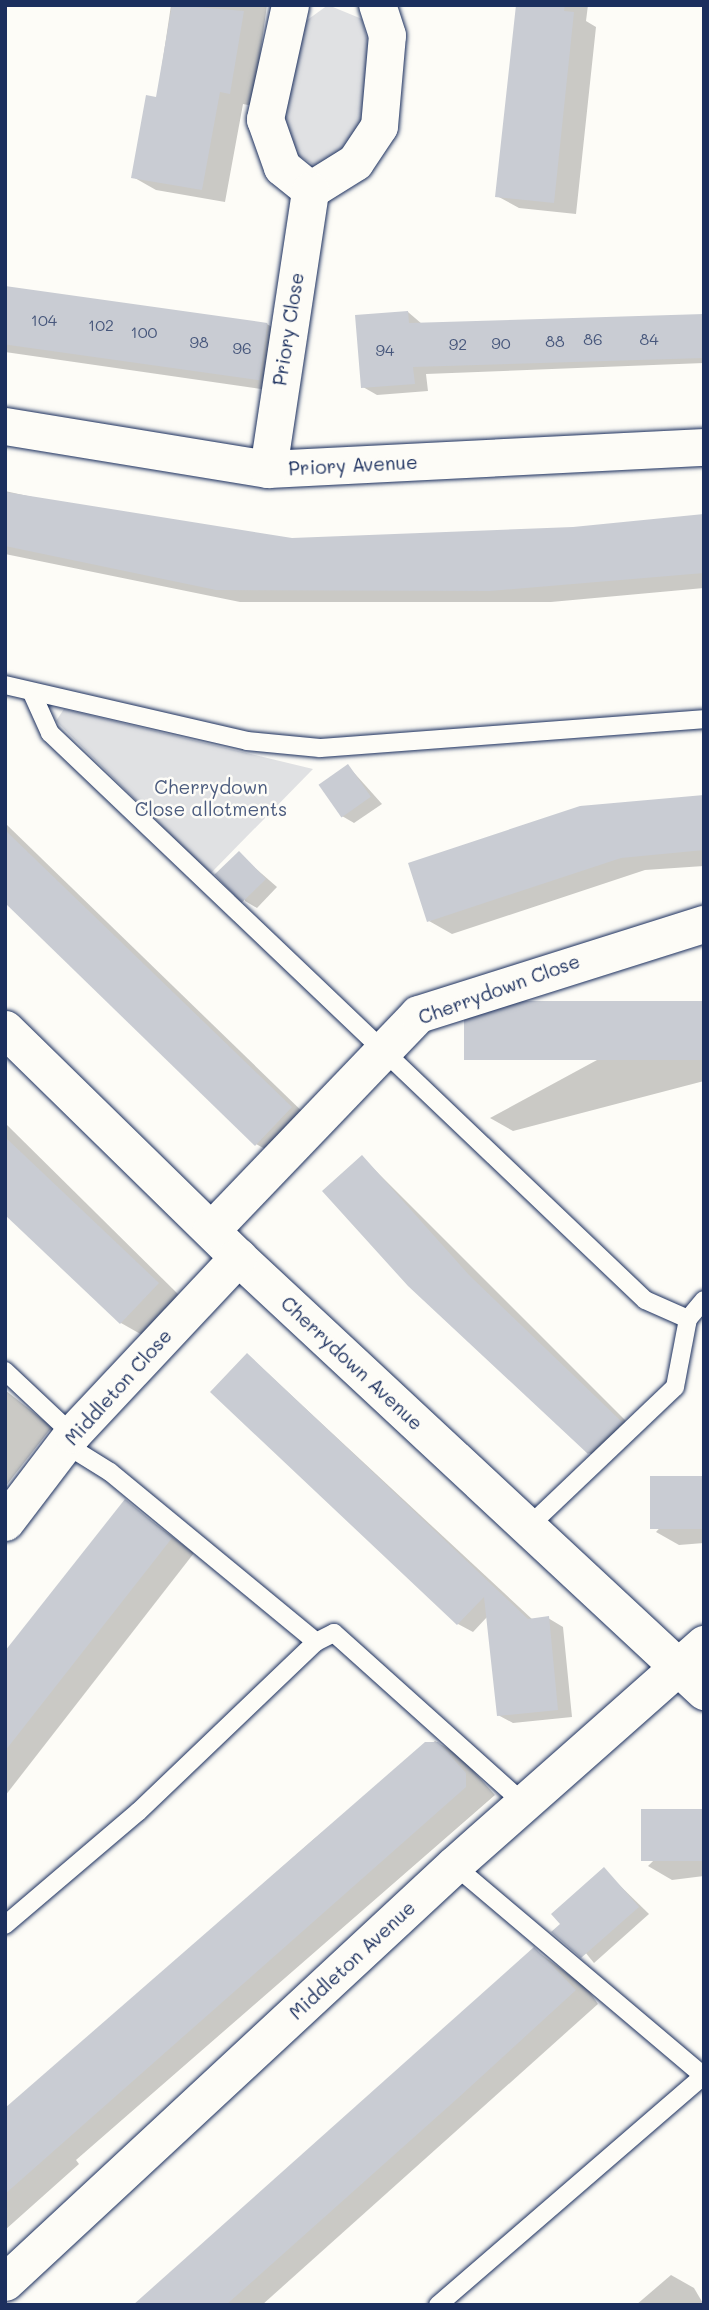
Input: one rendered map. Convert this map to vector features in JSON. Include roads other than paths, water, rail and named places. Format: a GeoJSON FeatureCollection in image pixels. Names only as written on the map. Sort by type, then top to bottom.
{"type":"FeatureCollection","features":[{"type":"Feature","properties":{"kind":"street"},"geometry":{"type":"LineString","coordinates":[[290,5],[265,119],[282,167],[310,190],[355,162],[379,126],[387,35],[377,5]]}},
{"type":"Feature","properties":{"kind":"street","name":"Priory Close"},"geometry":{"type":"LineString","coordinates":[[268,470],[310,190]]}},
{"type":"Feature","properties":{"kind":"street","name":"Priory Avenue"},"geometry":{"type":"LineString","coordinates":[[5,426],[268,470],[704,447]]}},
{"type":"Feature","properties":{"kind":"street","name":"Cherrydown Close"},"geometry":{"type":"LineString","coordinates":[[211,1230],[418,1014],[704,924]]}},
{"type":"Feature","properties":{"kind":"street","name":"Cherrydown Avenue"},"geometry":{"type":"LineString","coordinates":[[5,1029],[238,1257],[527,1528],[695,1667]]}},
{"type":"Feature","properties":{"kind":"street","name":"Middleton Close"},"geometry":{"type":"LineString","coordinates":[[5,1522],[69,1439],[238,1257]]}},
{"type":"Feature","properties":{"kind":"street","name":"Middleton Avenue"},"geometry":{"type":"LineString","coordinates":[[5,2282],[454,1865],[695,1667]]}},
{"type":"Feature","properties":{"kind":"lane"},"geometry":{"type":"LineString","coordinates":[[5,685],[247,741],[320,748],[704,719]]}},
{"type":"Feature","properties":{"kind":"lane"},"geometry":{"type":"LineString","coordinates":[[32,693],[50,733],[380,1051],[645,1300],[688,1319]]}},
{"type":"Feature","properties":{"kind":"lane"},"geometry":{"type":"LineString","coordinates":[[527,1528],[675,1387],[688,1319],[704,1300]]}},
{"type":"Feature","properties":{"kind":"lane"},"geometry":{"type":"LineString","coordinates":[[5,1371],[69,1439],[316,1642]]}},
{"type":"Feature","properties":{"kind":"lane"},"geometry":{"type":"LineString","coordinates":[[5,1925],[138,1812],[316,1642],[334,1633],[351,1643],[527,1806]]}},
{"type":"Feature","properties":{"kind":"lane"},"geometry":{"type":"LineString","coordinates":[[438,2305],[704,2076],[454,1865]]}},
{"type":"Feature","properties":{"kind":"park label","name":"Cherrydown Close allotments"},"geometry":{"type":"Point","coordinates":[211,798]}}]}
